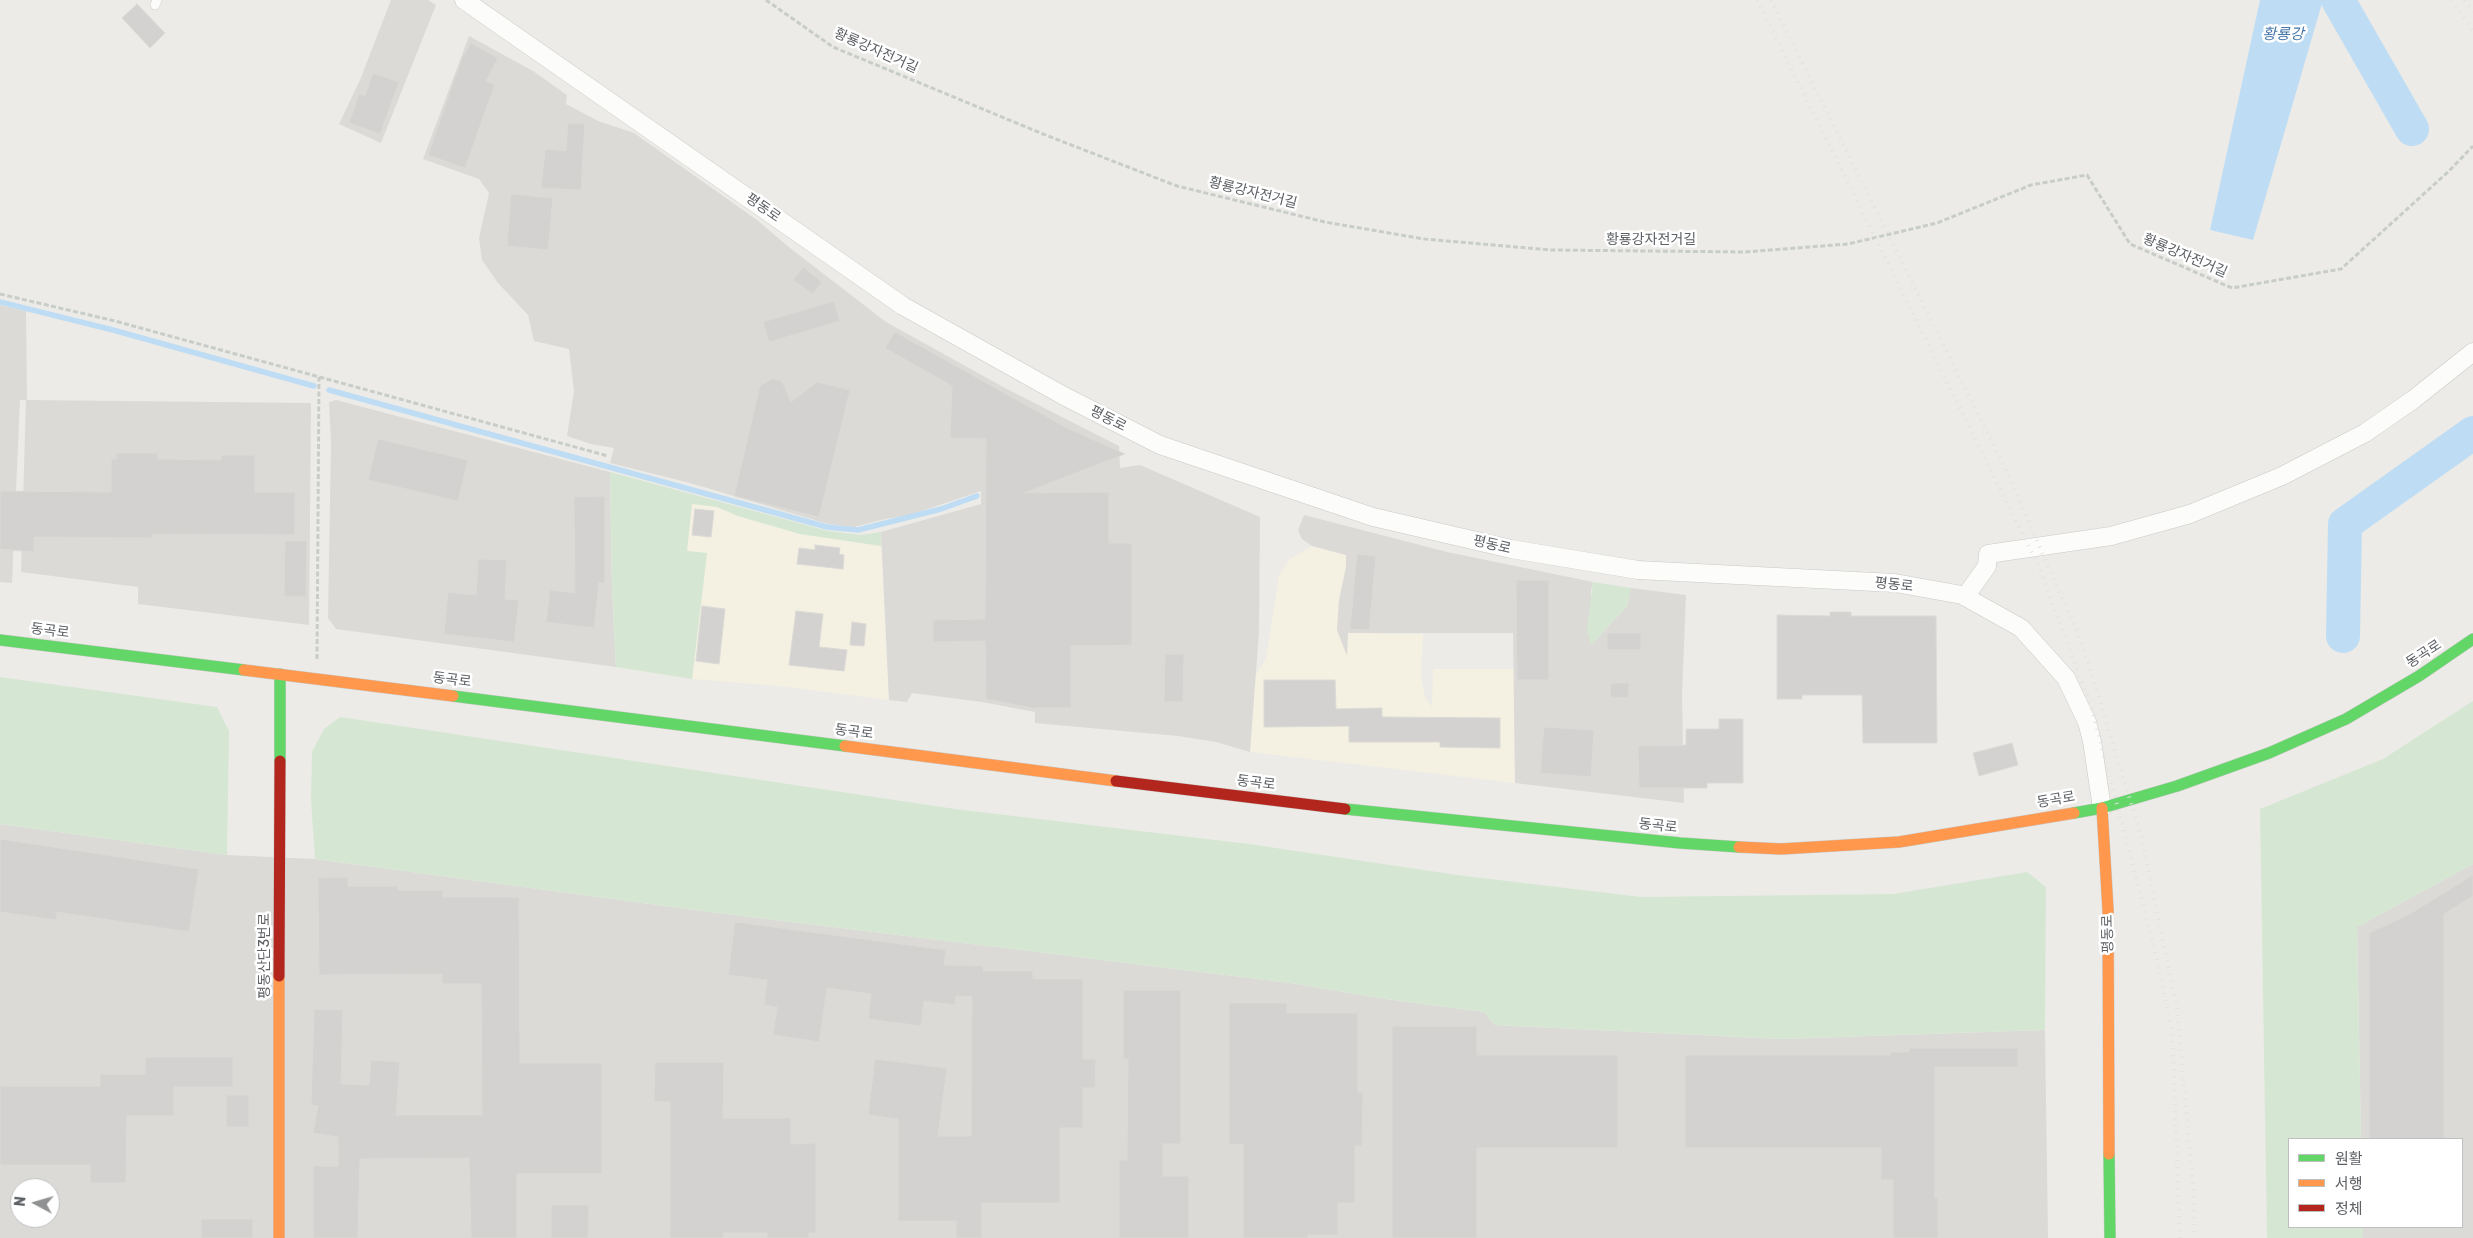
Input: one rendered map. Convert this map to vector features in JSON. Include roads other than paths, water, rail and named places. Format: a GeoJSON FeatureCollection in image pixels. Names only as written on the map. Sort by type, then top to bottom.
{"type":"FeatureCollection","features":[{"type":"Feature","properties":{"kind":"main road","name":"동곡로"},"geometry":{"type":"LineString","coordinates":[[0,640],[317,678],[1324,807],[1680,844],[1781,849],[1899,842],[2102,808],[2177,786],[2269,753],[2346,719],[2419,676],[2473,639]]}},
{"type":"Feature","properties":{"kind":"main road","name":"평동산단3번로"},"geometry":{"type":"LineString","coordinates":[[279,1238],[280,674]]}},
{"type":"Feature","properties":{"kind":"main road","name":"평동로"},"geometry":{"type":"LineString","coordinates":[[2102,808],[2108,910],[2110,1238]]}},
{"type":"Feature","properties":{"kind":"street","name":"평동로"},"geometry":{"type":"LineString","coordinates":[[464,0],[903,306],[1064,396],[1160,445],[1373,517],[1511,549],[1638,570],[1895,584],[1965,597],[2021,628],[2066,678],[2087,722],[2092,741],[2102,808]]}},
{"type":"Feature","properties":{"kind":"street"},"geometry":{"type":"LineString","coordinates":[[1965,597],[1987,566],[1988,554],[2111,536],[2190,514],[2282,476],[2365,433],[2414,399],[2473,352]]}},
{"type":"Feature","properties":{"kind":"water","name":"황룡강"},"geometry":{"type":"Polygon","coordinates":[[[2260,0],[2323,0],[2253,240],[2210,230],[2260,0]]]}},
{"type":"Feature","properties":{"kind":"waterway"},"geometry":{"type":"LineString","coordinates":[[2338,0],[2412,129]]}},
{"type":"Feature","properties":{"kind":"waterway"},"geometry":{"type":"LineString","coordinates":[[0,302],[113,330],[314,386]]}},
{"type":"Feature","properties":{"kind":"waterway"},"geometry":{"type":"LineString","coordinates":[[329,390],[827,527],[858,530],[941,509],[977,496]]}},
{"type":"Feature","properties":{"kind":"waterway"},"geometry":{"type":"LineString","coordinates":[[2343,636],[2345,524],[2473,433]]}},
{"type":"Feature","properties":{"kind":"railway"},"geometry":{"type":"LineString","coordinates":[[1757,0],[2039,567],[2092,709],[2150,931],[2172,1029],[2180,1238]]}},
{"type":"Feature","properties":{"kind":"railway"},"geometry":{"type":"LineString","coordinates":[[1771,0],[2005,468],[2083,646],[2142,839],[2177,1009],[2194,1196],[2194,1238]]}},
{"type":"Feature","properties":{"kind":"railway"},"geometry":{"type":"LineString","coordinates":[[2452,0],[2473,32]]}},
{"type":"Feature","properties":{"kind":"railway"},"geometry":{"type":"LineString","coordinates":[[2465,0],[2473,12]]}}]}
